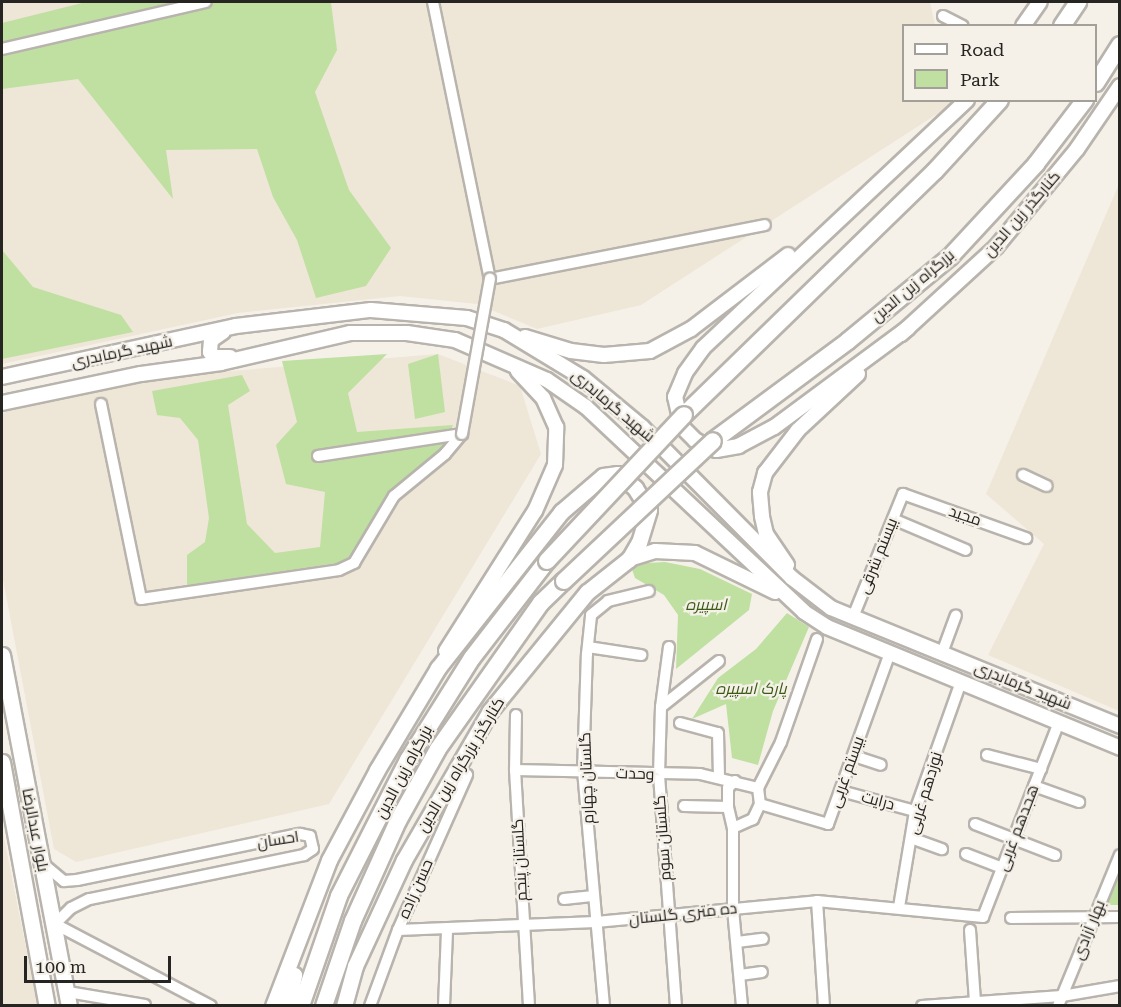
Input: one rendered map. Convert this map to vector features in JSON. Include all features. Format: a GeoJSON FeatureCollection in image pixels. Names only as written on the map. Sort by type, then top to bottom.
{"type":"FeatureCollection","features":[{"type":"Feature","properties":{"kind":"highway"},"geometry":{"type":"LineString","coordinates":[[1063,24],[1078,2]]}},
{"type":"Feature","properties":{"kind":"highway"},"geometry":{"type":"LineString","coordinates":[[1097,80],[1119,45]]}},
{"type":"Feature","properties":{"kind":"highway","name":"بزرگراه زین الدین"},"geometry":{"type":"LineString","coordinates":[[301,1005],[339,896],[408,760],[472,658],[547,561],[684,415],[927,179],[997,102]]}},
{"type":"Feature","properties":{"kind":"highway","name":"بزرگراه زین الدین"},"geometry":{"type":"LineString","coordinates":[[324,1005],[353,921],[398,821],[438,749],[531,617],[564,581],[713,441],[848,341],[950,257],[1036,165],[1083,102]]}},
{"type":"Feature","properties":{"kind":"main road"},"geometry":{"type":"LineString","coordinates":[[1024,24],[1040,2]]}},
{"type":"Feature","properties":{"kind":"main road","name":"کنارگذر زین الدین"},"geometry":{"type":"LineString","coordinates":[[908,328],[996,247],[1077,149],[1119,86]]}},
{"type":"Feature","properties":{"kind":"main road"},"geometry":{"type":"LineString","coordinates":[[908,328],[774,427],[739,446],[716,450],[695,440],[682,427],[675,398],[685,373],[703,348],[965,102]]}},
{"type":"Feature","properties":{"kind":"main road"},"geometry":{"type":"LineString","coordinates":[[504,330],[571,351],[604,355],[650,351],[691,329],[745,291],[870,190]]}},
{"type":"Feature","properties":{"kind":"main road","name":"شهید گرمابدری"},"geometry":{"type":"LineString","coordinates":[[2,377],[236,326],[371,310],[467,318],[504,330],[583,378],[642,427],[792,578],[831,608],[1119,726]]}},
{"type":"Feature","properties":{"kind":"main road"},"geometry":{"type":"LineString","coordinates":[[236,326],[215,335],[211,340],[210,352],[221,358],[249,354]]}},
{"type":"Feature","properties":{"kind":"main road"},"geometry":{"type":"LineString","coordinates":[[831,608],[790,569],[766,534],[760,492],[765,473],[798,430],[908,328]]}},
{"type":"Feature","properties":{"kind":"main road","name":"شهید گرمابدری"},"geometry":{"type":"LineString","coordinates":[[2,404],[141,374],[221,363],[249,354],[350,333],[407,333],[455,340],[500,356],[547,380],[586,408],[797,605],[827,627],[1119,748]]}},
{"type":"Feature","properties":{"kind":"main road"},"geometry":{"type":"LineString","coordinates":[[273,1005],[329,860],[377,770],[438,668],[460,624],[535,511],[555,465],[556,427],[543,398],[527,378],[500,356]]}},
{"type":"Feature","properties":{"kind":"main road"},"geometry":{"type":"LineString","coordinates":[[438,668],[561,512],[603,476],[618,474],[635,488],[649,510],[639,542],[628,559]]}},
{"type":"Feature","properties":{"kind":"main road"},"geometry":{"type":"LineString","coordinates":[[628,559],[655,551],[695,553],[730,567],[797,605]]}},
{"type":"Feature","properties":{"kind":"main road","name":"کنارگذر بزرگراه زین الدین"},"geometry":{"type":"LineString","coordinates":[[344,1005],[355,966],[404,860],[490,711],[587,592],[628,559]]}},
{"type":"Feature","properties":{"kind":"main road","name":"بلوار عبدالرضا"},"geometry":{"type":"LineString","coordinates":[[2,655],[68,999]]}},
{"type":"Feature","properties":{"kind":"main road","name":"بلوار عبدالرضا"},"geometry":{"type":"LineString","coordinates":[[2,762],[47,1005]]}},
{"type":"Feature","properties":{"kind":"main road"},"geometry":{"type":"LineString","coordinates":[[287,1005],[313,902]]}},
{"type":"Feature","properties":{"kind":"street"},"geometry":{"type":"LineString","coordinates":[[2,49],[177,5],[206,2]]}},
{"type":"Feature","properties":{"kind":"street"},"geometry":{"type":"LineString","coordinates":[[100,404],[141,599],[339,570],[354,563],[394,496],[445,454],[462,434],[490,279],[433,2]]}},
{"type":"Feature","properties":{"kind":"street"},"geometry":{"type":"LineString","coordinates":[[944,16],[959,24]]}},
{"type":"Feature","properties":{"kind":"street"},"geometry":{"type":"LineString","coordinates":[[490,279],[765,225]]}},
{"type":"Feature","properties":{"kind":"street"},"geometry":{"type":"LineString","coordinates":[[318,456],[462,434]]}},
{"type":"Feature","properties":{"kind":"street"},"geometry":{"type":"LineString","coordinates":[[1023,475],[1047,486]]}},
{"type":"Feature","properties":{"kind":"street","name":"بیستم شرقی"},"geometry":{"type":"LineString","coordinates":[[853,617],[903,494]]}},
{"type":"Feature","properties":{"kind":"street","name":"مجید"},"geometry":{"type":"LineString","coordinates":[[903,494],[1026,538]]}},
{"type":"Feature","properties":{"kind":"street"},"geometry":{"type":"LineString","coordinates":[[893,519],[966,550]]}},
{"type":"Feature","properties":{"kind":"street","name":"گلستان چهارم"},"geometry":{"type":"LineString","coordinates":[[604,1005],[583,772],[591,615],[608,601],[649,591]]}},
{"type":"Feature","properties":{"kind":"street"},"geometry":{"type":"LineString","coordinates":[[942,653],[956,615]]}},
{"type":"Feature","properties":{"kind":"street"},"geometry":{"type":"LineString","coordinates":[[733,828],[753,819],[760,804],[758,788],[781,742],[817,639]]}},
{"type":"Feature","properties":{"kind":"street"},"geometry":{"type":"LineString","coordinates":[[588,647],[641,655]]}},
{"type":"Feature","properties":{"kind":"street","name":"گلستان سوم"},"geometry":{"type":"LineString","coordinates":[[669,647],[661,707],[659,775],[676,1005]]}},
{"type":"Feature","properties":{"kind":"street","name":"بیستم غربی"},"geometry":{"type":"LineString","coordinates":[[760,804],[828,824],[890,653]]}},
{"type":"Feature","properties":{"kind":"street"},"geometry":{"type":"LineString","coordinates":[[661,707],[719,661]]}},
{"type":"Feature","properties":{"kind":"street","name":"نوزدهم غربی"},"geometry":{"type":"LineString","coordinates":[[899,907],[915,812],[961,682]]}},
{"type":"Feature","properties":{"kind":"street","name":"گلستان پنجم"},"geometry":{"type":"LineString","coordinates":[[516,715],[515,770],[529,1005]]}},
{"type":"Feature","properties":{"kind":"street","name":"هجدهم غربی"},"geometry":{"type":"LineString","coordinates":[[966,916],[983,917],[1059,722]]}},
{"type":"Feature","properties":{"kind":"street"},"geometry":{"type":"LineString","coordinates":[[680,723],[718,733],[719,777]]}},
{"type":"Feature","properties":{"kind":"street"},"geometry":{"type":"LineString","coordinates":[[987,755],[1041,769]]}},
{"type":"Feature","properties":{"kind":"street"},"geometry":{"type":"LineString","coordinates":[[854,756],[881,765]]}},
{"type":"Feature","properties":{"kind":"street","name":"وحدت"},"geometry":{"type":"LineString","coordinates":[[515,770],[719,777],[758,788]]}},
{"type":"Feature","properties":{"kind":"street","name":"حسن زاده"},"geometry":{"type":"LineString","coordinates":[[370,1005],[398,930],[467,775]]}},
{"type":"Feature","properties":{"kind":"street"},"geometry":{"type":"LineString","coordinates":[[735,781],[728,788],[728,807],[733,828],[734,909],[742,1005]]}},
{"type":"Feature","properties":{"kind":"street"},"geometry":{"type":"LineString","coordinates":[[1034,786],[1079,802]]}},
{"type":"Feature","properties":{"kind":"street","name":"درایت"},"geometry":{"type":"LineString","coordinates":[[841,791],[915,812]]}},
{"type":"Feature","properties":{"kind":"street"},"geometry":{"type":"LineString","coordinates":[[684,806],[728,807]]}},
{"type":"Feature","properties":{"kind":"street"},"geometry":{"type":"LineString","coordinates":[[975,824],[1055,855]]}},
{"type":"Feature","properties":{"kind":"street","name":"احسان"},"geometry":{"type":"LineString","coordinates":[[41,862],[64,881],[94,877],[300,834],[310,836],[314,842],[313,849],[304,855],[97,898],[71,908],[55,924]]}},
{"type":"Feature","properties":{"kind":"street"},"geometry":{"type":"LineString","coordinates":[[911,838],[942,849]]}},
{"type":"Feature","properties":{"kind":"street"},"geometry":{"type":"LineString","coordinates":[[966,854],[1002,868]]}},
{"type":"Feature","properties":{"kind":"street","name":"بهار آزادی"},"geometry":{"type":"LineString","coordinates":[[1060,1000],[1119,855]]}},
{"type":"Feature","properties":{"kind":"street"},"geometry":{"type":"LineString","coordinates":[[94,877],[87,882],[86,888],[97,898]]}},
{"type":"Feature","properties":{"kind":"street"},"geometry":{"type":"LineString","coordinates":[[564,899],[594,896]]}},
{"type":"Feature","properties":{"kind":"street"},"geometry":{"type":"LineString","coordinates":[[817,901],[824,1005]]}},
{"type":"Feature","properties":{"kind":"street","name":"ده متری گلستان"},"geometry":{"type":"LineString","coordinates":[[398,930],[524,927],[669,916],[817,901],[899,907],[966,916]]}},
{"type":"Feature","properties":{"kind":"street"},"geometry":{"type":"LineString","coordinates":[[1011,918],[1119,917]]}},
{"type":"Feature","properties":{"kind":"street"},"geometry":{"type":"LineString","coordinates":[[55,924],[211,1005]]}},
{"type":"Feature","properties":{"kind":"street"},"geometry":{"type":"LineString","coordinates":[[444,1005],[447,930]]}},
{"type":"Feature","properties":{"kind":"street"},"geometry":{"type":"LineString","coordinates":[[970,930],[975,1002]]}},
{"type":"Feature","properties":{"kind":"street"},"geometry":{"type":"LineString","coordinates":[[736,942],[763,939]]}},
{"type":"Feature","properties":{"kind":"street"},"geometry":{"type":"LineString","coordinates":[[740,975],[762,972]]}},
{"type":"Feature","properties":{"kind":"street"},"geometry":{"type":"LineString","coordinates":[[922,1005],[1060,1000],[1119,986]]}},
{"type":"Feature","properties":{"kind":"street"},"geometry":{"type":"LineString","coordinates":[[68,999],[145,1005]]}},
{"type":"Feature","properties":{"kind":"shaded area"},"geometry":{"type":"Polygon","coordinates":[[[2,2],[930,2],[935,24],[902,24],[902,102],[950,102],[951,105],[641,305],[537,329],[477,304],[400,296],[238,313],[2,364],[2,2]]]}},
{"type":"Feature","properties":{"kind":"shaded area"},"geometry":{"type":"Polygon","coordinates":[[[1119,184],[1119,711],[988,655],[1044,544],[986,494],[1119,184]]]}},
{"type":"Feature","properties":{"kind":"shaded area"},"geometry":{"type":"Polygon","coordinates":[[[438,354],[520,386],[541,454],[329,804],[76,862],[54,849],[2,574],[2,413],[146,378],[438,354]]]}},
{"type":"Feature","properties":{"kind":"shaded area"},"geometry":{"type":"Polygon","coordinates":[[[2,828],[37,1003],[37,1005],[2,1005],[2,828]]]}},
{"type":"Feature","properties":{"kind":"green space"},"geometry":{"type":"Polygon","coordinates":[[[86,2],[331,2],[337,50],[315,92],[349,190],[391,248],[366,286],[316,298],[297,240],[273,197],[257,149],[166,150],[173,199],[78,79],[2,89],[2,23],[86,2]]]}},
{"type":"Feature","properties":{"kind":"green space"},"geometry":{"type":"Polygon","coordinates":[[[2,250],[33,287],[121,315],[133,332],[2,359],[2,250]]]}},
{"type":"Feature","properties":{"kind":"green space"},"geometry":{"type":"Polygon","coordinates":[[[387,354],[348,393],[357,432],[453,425],[437,461],[394,496],[351,561],[187,585],[187,555],[205,542],[209,518],[198,440],[180,418],[157,415],[152,391],[242,375],[250,391],[228,405],[247,524],[275,553],[320,547],[325,492],[286,484],[276,445],[297,422],[282,361],[387,354]]]}},
{"type":"Feature","properties":{"kind":"green space"},"geometry":{"type":"Polygon","coordinates":[[[438,354],[445,412],[415,419],[408,364],[438,354]]]}},
{"type":"Feature","properties":{"kind":"green space","name":"اسپیره"},"geometry":{"type":"Polygon","coordinates":[[[665,562],[700,569],[752,594],[749,610],[676,669],[678,615],[664,595],[635,578],[630,564],[665,562]]]}},
{"type":"Feature","properties":{"kind":"green space","name":"پارک اسپیره"},"geometry":{"type":"Polygon","coordinates":[[[787,613],[809,627],[773,711],[758,765],[732,758],[726,704],[692,719],[718,678],[756,649],[787,613]]]}},
{"type":"Feature","properties":{"kind":"green space"},"geometry":{"type":"Polygon","coordinates":[[[1119,869],[1119,905],[1105,905],[1119,869]]]}}]}
